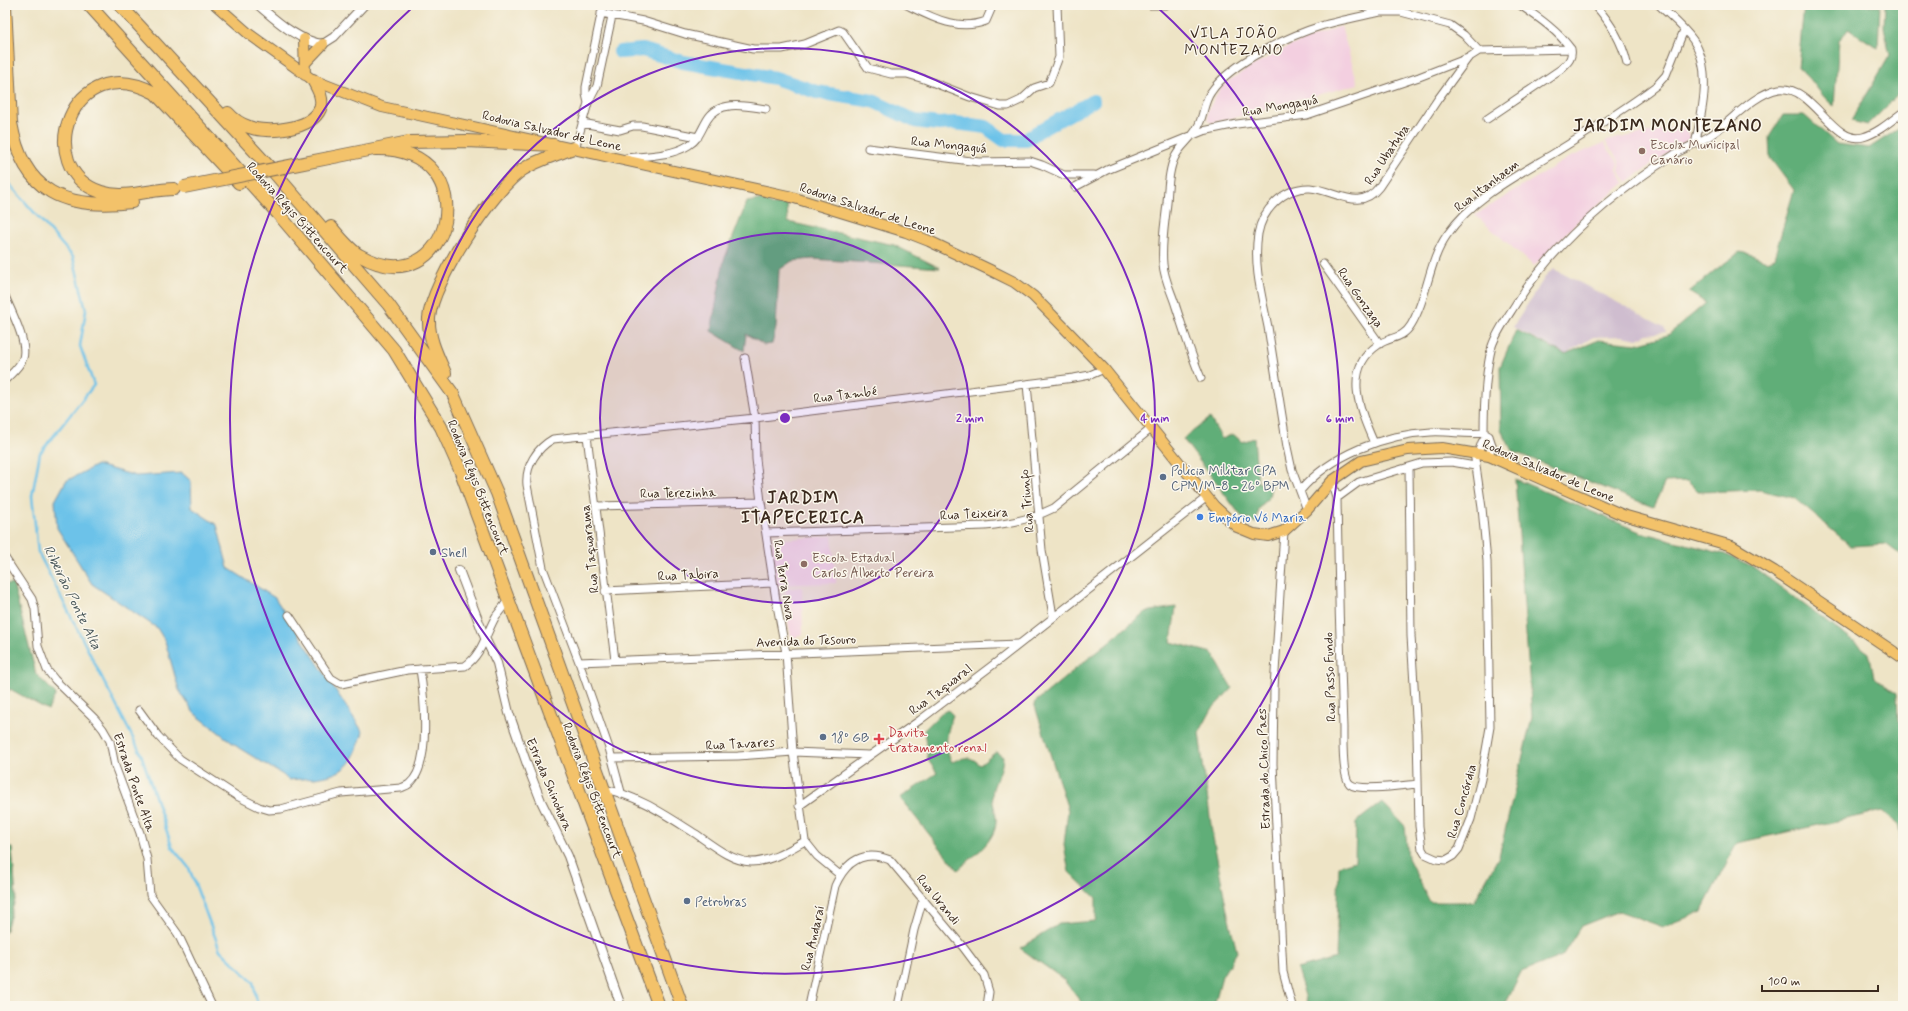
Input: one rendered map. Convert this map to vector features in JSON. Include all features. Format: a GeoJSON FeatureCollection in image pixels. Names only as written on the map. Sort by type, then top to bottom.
{"type":"FeatureCollection","features":[{"type":"Feature","properties":{"kind":"highway"},"geometry":{"type":"LineString","coordinates":[[5,5],[11,123],[18,154],[35,180],[59,196],[92,204],[148,200],[179,188]]}},
{"type":"Feature","properties":{"kind":"highway","name":"Rodovia Régis Bittencourt"},"geometry":{"type":"LineString","coordinates":[[89,5],[264,199],[371,322],[394,350],[441,427],[461,472],[659,1006]]}},
{"type":"Feature","properties":{"kind":"highway"},"geometry":{"type":"LineString","coordinates":[[124,9],[152,33],[233,118],[250,128],[260,130],[278,130],[301,125],[312,119],[320,108],[321,101],[320,94],[309,77]]}},
{"type":"Feature","properties":{"kind":"highway","name":"Rodovia Régis Bittencourt"},"geometry":{"type":"LineString","coordinates":[[124,9],[272,170],[388,304],[454,394],[496,493],[682,1006]]}},
{"type":"Feature","properties":{"kind":"highway"},"geometry":{"type":"LineString","coordinates":[[264,199],[240,184],[207,151],[160,99],[147,89],[136,85],[116,83],[96,88],[79,101],[70,117],[64,146],[70,162],[80,178],[94,189],[116,195],[179,188],[329,158],[376,149],[409,142],[467,140],[554,145]]}},
{"type":"Feature","properties":{"kind":"highway"},"geometry":{"type":"LineString","coordinates":[[272,170],[358,254],[382,266],[412,264],[428,253],[441,235],[447,216],[444,189],[434,173],[418,157],[388,148],[376,149]]}},
{"type":"Feature","properties":{"kind":"highway"},"geometry":{"type":"LineString","coordinates":[[454,394],[436,352],[430,331],[432,305],[441,279],[479,219],[504,186],[529,166],[574,148]]}},
{"type":"Feature","properties":{"kind":"main road","name":"Rodovia Salvador de Leone"},"geometry":{"type":"LineString","coordinates":[[216,5],[249,34],[309,77],[382,107],[425,117],[490,129],[554,145],[574,148],[788,196],[861,217],[929,240],[1014,282],[1033,296],[1104,369],[1223,515],[1237,527],[1254,534],[1268,536],[1284,531],[1307,510],[1332,481],[1361,461],[1408,450],[1442,448],[1476,453],[1489,456],[1623,515],[1732,546],[1774,571],[1903,658]]}},
{"type":"Feature","properties":{"kind":"main road"},"geometry":{"type":"LineString","coordinates":[[304,39],[305,63],[309,77]]}},
{"type":"Feature","properties":{"kind":"main road"},"geometry":{"type":"LineString","coordinates":[[305,63],[323,44]]}},
{"type":"Feature","properties":{"kind":"street"},"geometry":{"type":"LineString","coordinates":[[258,5],[288,29],[304,39],[323,44],[334,37],[364,5]]}},
{"type":"Feature","properties":{"kind":"street"},"geometry":{"type":"LineString","coordinates":[[588,103],[586,87],[603,5]]}},
{"type":"Feature","properties":{"kind":"street"},"geometry":{"type":"LineString","coordinates":[[906,5],[942,22],[970,25],[986,21],[993,5]]}},
{"type":"Feature","properties":{"kind":"street"},"geometry":{"type":"LineString","coordinates":[[602,13],[643,21],[685,34],[753,49],[788,48],[805,44],[839,30],[843,32],[868,68],[891,74],[907,74],[970,97],[1000,106],[1008,106],[1021,100],[1034,88],[1049,83],[1059,56],[1056,5]]}},
{"type":"Feature","properties":{"kind":"street"},"geometry":{"type":"LineString","coordinates":[[1153,6],[1166,5]]}},
{"type":"Feature","properties":{"kind":"street"},"geometry":{"type":"LineString","coordinates":[[1360,5],[1380,12]]}},
{"type":"Feature","properties":{"kind":"street"},"geometry":{"type":"LineString","coordinates":[[1487,119],[1561,69],[1571,58],[1571,49],[1563,38],[1552,28],[1520,5]]}},
{"type":"Feature","properties":{"kind":"street"},"geometry":{"type":"LineString","coordinates":[[1595,5],[1608,21],[1621,45],[1627,63]]}},
{"type":"Feature","properties":{"kind":"street"},"geometry":{"type":"LineString","coordinates":[[1659,5],[1684,30],[1697,47],[1705,83],[1701,117],[1695,144]]}},
{"type":"Feature","properties":{"kind":"street"},"geometry":{"type":"LineString","coordinates":[[1201,378],[1189,349],[1163,264],[1167,198],[1173,161],[1180,146],[1192,136],[1199,124],[1207,99],[1218,83],[1253,57],[1305,32],[1380,12],[1400,12],[1450,25],[1464,35],[1479,51],[1571,49]]}},
{"type":"Feature","properties":{"kind":"street"},"geometry":{"type":"LineString","coordinates":[[574,148],[588,103],[597,86],[612,16]]}},
{"type":"Feature","properties":{"kind":"street","name":"Rua Itanhaem"},"geometry":{"type":"LineString","coordinates":[[1374,443],[1359,403],[1356,384],[1362,364],[1370,352],[1380,344],[1400,336],[1410,326],[1419,308],[1432,261],[1446,236],[1460,218],[1518,175],[1657,85],[1666,75],[1684,30]]}},
{"type":"Feature","properties":{"kind":"street","name":"Rua Ubatuba"},"geometry":{"type":"LineString","coordinates":[[1307,510],[1300,492],[1287,447],[1258,273],[1258,233],[1262,222],[1271,206],[1290,192],[1299,189],[1320,189],[1357,200],[1365,199],[1374,194],[1438,99],[1468,58],[1479,51]]}},
{"type":"Feature","properties":{"kind":"street","name":"Rua Mongaguá"},"geometry":{"type":"LineString","coordinates":[[1075,187],[1096,175],[1204,131],[1307,115],[1419,77],[1468,58]]}},
{"type":"Feature","properties":{"kind":"street"},"geometry":{"type":"LineString","coordinates":[[1489,456],[1492,445],[1486,435],[1484,394],[1492,345],[1512,311],[1537,274],[1568,238],[1618,194],[1676,154],[1711,135],[1769,91],[1781,89],[1800,95],[1836,128],[1852,137],[1862,138],[1882,127],[1903,112]]}},
{"type":"Feature","properties":{"kind":"street"},"geometry":{"type":"LineString","coordinates":[[620,159],[678,150],[690,145],[698,137],[708,118],[724,107],[734,105],[766,109]]}},
{"type":"Feature","properties":{"kind":"street"},"geometry":{"type":"LineString","coordinates":[[582,123],[620,130],[633,126],[642,126],[698,137]]}},
{"type":"Feature","properties":{"kind":"street","name":"Rua Mongaguá"},"geometry":{"type":"LineString","coordinates":[[868,148],[979,162],[1030,161],[1064,175],[1096,175]]}},
{"type":"Feature","properties":{"kind":"street","name":"Rua Gonzaga"},"geometry":{"type":"LineString","coordinates":[[1323,264],[1380,344]]}},
{"type":"Feature","properties":{"kind":"street"},"geometry":{"type":"LineString","coordinates":[[5,296],[23,342],[24,352],[22,359],[5,380]]}},
{"type":"Feature","properties":{"kind":"street","name":"Rua Terra Nova"},"geometry":{"type":"LineString","coordinates":[[744,358],[755,418],[756,459],[761,502],[773,583],[786,653],[793,752],[799,806]]}},
{"type":"Feature","properties":{"kind":"street","name":"Rua També"},"geometry":{"type":"LineString","coordinates":[[621,792],[612,758],[579,662],[543,568],[526,479],[537,452],[553,439],[755,418],[1027,384],[1090,375],[1104,369]]}},
{"type":"Feature","properties":{"kind":"street","name":"Rua Triunfo"},"geometry":{"type":"LineString","coordinates":[[1027,384],[1039,515],[1047,585],[1053,616]]}},
{"type":"Feature","properties":{"kind":"street","name":"Rua Teixeira"},"geometry":{"type":"LineString","coordinates":[[766,533],[985,526],[1011,523],[1039,515],[1067,499],[1152,428]]}},
{"type":"Feature","properties":{"kind":"street"},"geometry":{"type":"LineString","coordinates":[[1300,492],[1309,480],[1327,468],[1374,443],[1416,433],[1438,431],[1486,435]]}},
{"type":"Feature","properties":{"kind":"street"},"geometry":{"type":"LineString","coordinates":[[1476,453],[1486,435]]}},
{"type":"Feature","properties":{"kind":"street","name":"Rua Taquarama"},"geometry":{"type":"LineString","coordinates":[[587,436],[597,506],[605,591],[615,660]]}},
{"type":"Feature","properties":{"kind":"street","name":"Rua Concórdia"},"geometry":{"type":"LineString","coordinates":[[1409,467],[1411,636],[1417,733],[1419,826],[1422,849],[1425,854],[1430,857],[1446,860],[1453,856],[1459,848],[1471,819],[1481,779],[1490,727],[1487,561],[1482,508],[1475,466],[1476,453]]}},
{"type":"Feature","properties":{"kind":"street"},"geometry":{"type":"LineString","coordinates":[[1337,498],[1359,482],[1409,467],[1436,462],[1475,466]]}},
{"type":"Feature","properties":{"kind":"street","name":"Rua Passo Fundo"},"geometry":{"type":"LineString","coordinates":[[1332,481],[1337,498],[1342,704],[1347,782],[1351,786],[1364,788],[1418,784]]}},
{"type":"Feature","properties":{"kind":"street","name":"Rua Taquaral"},"geometry":{"type":"LineString","coordinates":[[799,806],[868,755],[920,720],[1207,496]]}},
{"type":"Feature","properties":{"kind":"street","name":"Rua Terezinha"},"geometry":{"type":"LineString","coordinates":[[597,506],[761,502]]}},
{"type":"Feature","properties":{"kind":"street","name":"Estrada do Chico Paes"},"geometry":{"type":"LineString","coordinates":[[1284,531],[1274,701],[1273,764],[1283,972],[1292,1006]]}},
{"type":"Feature","properties":{"kind":"street","name":"Estrada Ponte Alta"},"geometry":{"type":"LineString","coordinates":[[5,558],[32,599],[35,609],[38,646],[47,670],[55,680],[95,719],[110,741],[114,766],[147,859],[150,895],[181,941],[212,1006]]}},
{"type":"Feature","properties":{"kind":"street","name":"Estrada Shinohara"},"geometry":{"type":"LineString","coordinates":[[459,570],[485,638],[497,663],[509,713],[529,770],[568,856],[621,1006]]}},
{"type":"Feature","properties":{"kind":"street","name":"Rua Tabira"},"geometry":{"type":"LineString","coordinates":[[605,591],[773,583]]}},
{"type":"Feature","properties":{"kind":"street"},"geometry":{"type":"LineString","coordinates":[[290,615],[331,678],[336,682],[347,683],[420,669],[465,666],[473,661],[477,655],[496,616],[508,600]]}},
{"type":"Feature","properties":{"kind":"street","name":"Avenida do Tesouro"},"geometry":{"type":"LineString","coordinates":[[579,662],[1018,644]]}},
{"type":"Feature","properties":{"kind":"street"},"geometry":{"type":"LineString","coordinates":[[139,710],[170,749],[196,770],[250,804],[269,810],[281,809],[341,793],[401,788],[409,784],[418,771],[423,752],[423,692],[420,669]]}},
{"type":"Feature","properties":{"kind":"street","name":"Rua Tavares"},"geometry":{"type":"LineString","coordinates":[[612,758],[738,756],[793,752],[868,755]]}},
{"type":"Feature","properties":{"kind":"street"},"geometry":{"type":"LineString","coordinates":[[603,789],[621,792],[667,816],[737,859],[751,862],[763,860],[779,855],[805,841]]}},
{"type":"Feature","properties":{"kind":"street"},"geometry":{"type":"LineString","coordinates":[[799,806],[805,841],[817,856],[840,875]]}},
{"type":"Feature","properties":{"kind":"street","name":"Rua Urandi"},"geometry":{"type":"LineString","coordinates":[[840,875],[849,863],[858,859],[869,856],[880,856],[890,860],[984,975],[989,992],[987,1006]]}},
{"type":"Feature","properties":{"kind":"street","name":"Rua Andaraí"},"geometry":{"type":"LineString","coordinates":[[809,1006],[835,886],[840,875]]}},
{"type":"Feature","properties":{"kind":"street"},"geometry":{"type":"LineString","coordinates":[[898,1006],[914,930],[923,899]]}},
{"type":"Feature","properties":{"kind":"shaded area"},"geometry":{"type":"Polygon","coordinates":[[[1341,26],[1358,84],[1241,116],[1211,123],[1208,120],[1208,110],[1222,85],[1252,66],[1290,46],[1341,26]]]}},
{"type":"Feature","properties":{"kind":"shaded area","name":"Escola Municipal Canário"},"geometry":{"type":"Polygon","coordinates":[[[1683,125],[1690,138],[1627,182],[1619,171],[1619,161],[1605,141],[1683,125]]]}},
{"type":"Feature","properties":{"kind":"shaded area"},"geometry":{"type":"Polygon","coordinates":[[[1604,143],[1618,162],[1617,171],[1625,183],[1576,223],[1534,266],[1475,215],[1568,158],[1604,143]]]}},
{"type":"Feature","properties":{"kind":"shaded area"},"geometry":{"type":"Polygon","coordinates":[[[1554,269],[1664,327],[1666,332],[1647,334],[1638,339],[1623,336],[1593,337],[1565,354],[1513,327],[1547,274],[1554,269]]]}},
{"type":"Feature","properties":{"kind":"shaded area","name":"Escola Estadual Carlos Alberto Pereira"},"geometry":{"type":"Polygon","coordinates":[[[832,536],[836,583],[776,585],[771,546],[774,540],[832,536]]]}},
{"type":"Feature","properties":{"kind":"shaded area"},"geometry":{"type":"Polygon","coordinates":[[[802,587],[803,634],[794,638],[791,636],[787,617],[786,589],[802,587]]]}},
{"type":"Feature","properties":{"kind":"green space"},"geometry":{"type":"Polygon","coordinates":[[[1804,5],[1880,5],[1878,48],[1849,29],[1839,40],[1834,106],[1798,68],[1804,5]]]}},
{"type":"Feature","properties":{"kind":"green space"},"geometry":{"type":"Polygon","coordinates":[[[1885,5],[1903,5],[1903,90],[1868,125],[1851,121],[1890,55],[1884,27],[1885,5]]]}},
{"type":"Feature","properties":{"kind":"green space"},"geometry":{"type":"Polygon","coordinates":[[[1783,115],[1804,115],[1837,144],[1869,148],[1903,126],[1903,557],[1886,544],[1851,546],[1794,498],[1760,490],[1698,492],[1687,481],[1665,482],[1653,507],[1512,451],[1501,429],[1500,367],[1516,330],[1565,354],[1599,340],[1636,344],[1668,335],[1706,303],[1689,292],[1740,252],[1766,261],[1774,258],[1794,190],[1770,158],[1769,137],[1783,115]]]}},
{"type":"Feature","properties":{"kind":"green space"},"geometry":{"type":"Polygon","coordinates":[[[764,199],[771,205],[787,204],[788,222],[894,245],[940,268],[813,259],[792,261],[779,270],[776,328],[772,344],[764,345],[746,334],[744,351],[711,331],[724,260],[747,202],[764,199]]]}},
{"type":"Feature","properties":{"kind":"green space"},"geometry":{"type":"Polygon","coordinates":[[[1210,418],[1222,439],[1233,434],[1242,442],[1254,438],[1258,483],[1272,480],[1269,497],[1259,509],[1256,523],[1241,516],[1183,439],[1210,418]]]}},
{"type":"Feature","properties":{"kind":"green space"},"geometry":{"type":"Polygon","coordinates":[[[1515,479],[1640,532],[1724,554],[1752,566],[1869,653],[1874,677],[1897,693],[1898,721],[1903,725],[1903,866],[1899,826],[1882,811],[1737,843],[1701,912],[1663,927],[1619,911],[1581,926],[1562,956],[1521,972],[1504,1006],[1308,1006],[1297,969],[1336,958],[1339,866],[1355,861],[1356,822],[1382,802],[1405,826],[1408,858],[1430,902],[1474,902],[1499,856],[1532,717],[1515,479]]]}},
{"type":"Feature","properties":{"kind":"green space"},"geometry":{"type":"Polygon","coordinates":[[[5,584],[13,584],[36,674],[56,694],[48,710],[10,689],[5,697],[5,584]]]}},
{"type":"Feature","properties":{"kind":"green space"},"geometry":{"type":"Polygon","coordinates":[[[1176,607],[1171,642],[1212,653],[1232,688],[1212,709],[1199,733],[1212,832],[1227,911],[1237,952],[1222,976],[1214,1006],[1084,1006],[1063,979],[1020,948],[1059,924],[1096,921],[1096,898],[1069,872],[1064,845],[1068,810],[1034,703],[1145,612],[1176,607]]]}},
{"type":"Feature","properties":{"kind":"green space"},"geometry":{"type":"Polygon","coordinates":[[[948,710],[953,715],[947,738],[949,756],[952,762],[970,758],[980,765],[996,752],[1003,757],[1002,767],[992,793],[996,818],[995,829],[992,836],[982,849],[958,870],[900,798],[937,773],[928,760],[924,730],[941,713],[948,710]]]}},
{"type":"Feature","properties":{"kind":"green space"},"geometry":{"type":"Polygon","coordinates":[[[5,847],[12,848],[16,897],[5,933],[5,847]]]}},
{"type":"Feature","properties":{"kind":"water"},"geometry":{"type":"Polygon","coordinates":[[[97,465],[136,476],[182,473],[191,481],[192,508],[217,525],[228,568],[275,598],[363,732],[355,753],[347,766],[340,771],[323,777],[288,780],[283,775],[239,748],[194,713],[179,690],[165,641],[157,628],[92,584],[57,528],[55,501],[66,481],[97,465]]]}},
{"type":"Feature","properties":{"kind":"waterway"},"geometry":{"type":"LineString","coordinates":[[620,52],[643,50],[683,62],[775,78],[817,92],[873,101],[915,121],[939,124],[955,123],[986,127],[1004,140],[1026,140],[1037,132],[1093,101]]}},
{"type":"Feature","properties":{"kind":"waterway","name":"Ribeirão Ponte Alta"},"geometry":{"type":"LineString","coordinates":[[5,179],[73,257],[86,310],[80,346],[94,385],[40,453],[32,496],[38,552],[141,754],[172,847],[189,868],[220,950],[253,982],[258,1006]]}},
{"type":"Feature","properties":{"kind":"place","name":"Escola Municipal Canário"},"geometry":{"type":"Point","coordinates":[1642,151]}},
{"type":"Feature","properties":{"kind":"place","name":"Policia Militar CPA CPM/M-8 - 26º BPM"},"geometry":{"type":"Point","coordinates":[1163,477]}},
{"type":"Feature","properties":{"kind":"place","name":"Empório Vó Maria"},"geometry":{"type":"Point","coordinates":[1200,517]}},
{"type":"Feature","properties":{"kind":"place","name":"Shell"},"geometry":{"type":"Point","coordinates":[433,552]}},
{"type":"Feature","properties":{"kind":"place","name":"Escola Estadual Carlos Alberto Pereira"},"geometry":{"type":"Point","coordinates":[804,564]}},
{"type":"Feature","properties":{"kind":"place","name":"18º GB"},"geometry":{"type":"Point","coordinates":[823,737]}},
{"type":"Feature","properties":{"kind":"place","name":"Davita tratamento renal"},"geometry":{"type":"Point","coordinates":[879,739]}},
{"type":"Feature","properties":{"kind":"place","name":"Petrobras"},"geometry":{"type":"Point","coordinates":[687,901]}},
{"type":"Feature","properties":{"kind":"district","name":"VILA JOÃO MONTEZANO"},"geometry":{"type":"Point","coordinates":[1234,42]}},
{"type":"Feature","properties":{"kind":"district","name":"JARDIM MONTEZANO"},"geometry":{"type":"Point","coordinates":[1668,125]}},
{"type":"Feature","properties":{"kind":"district","name":"JARDIM ITAPECERICA"},"geometry":{"type":"Point","coordinates":[803,507]}}]}
